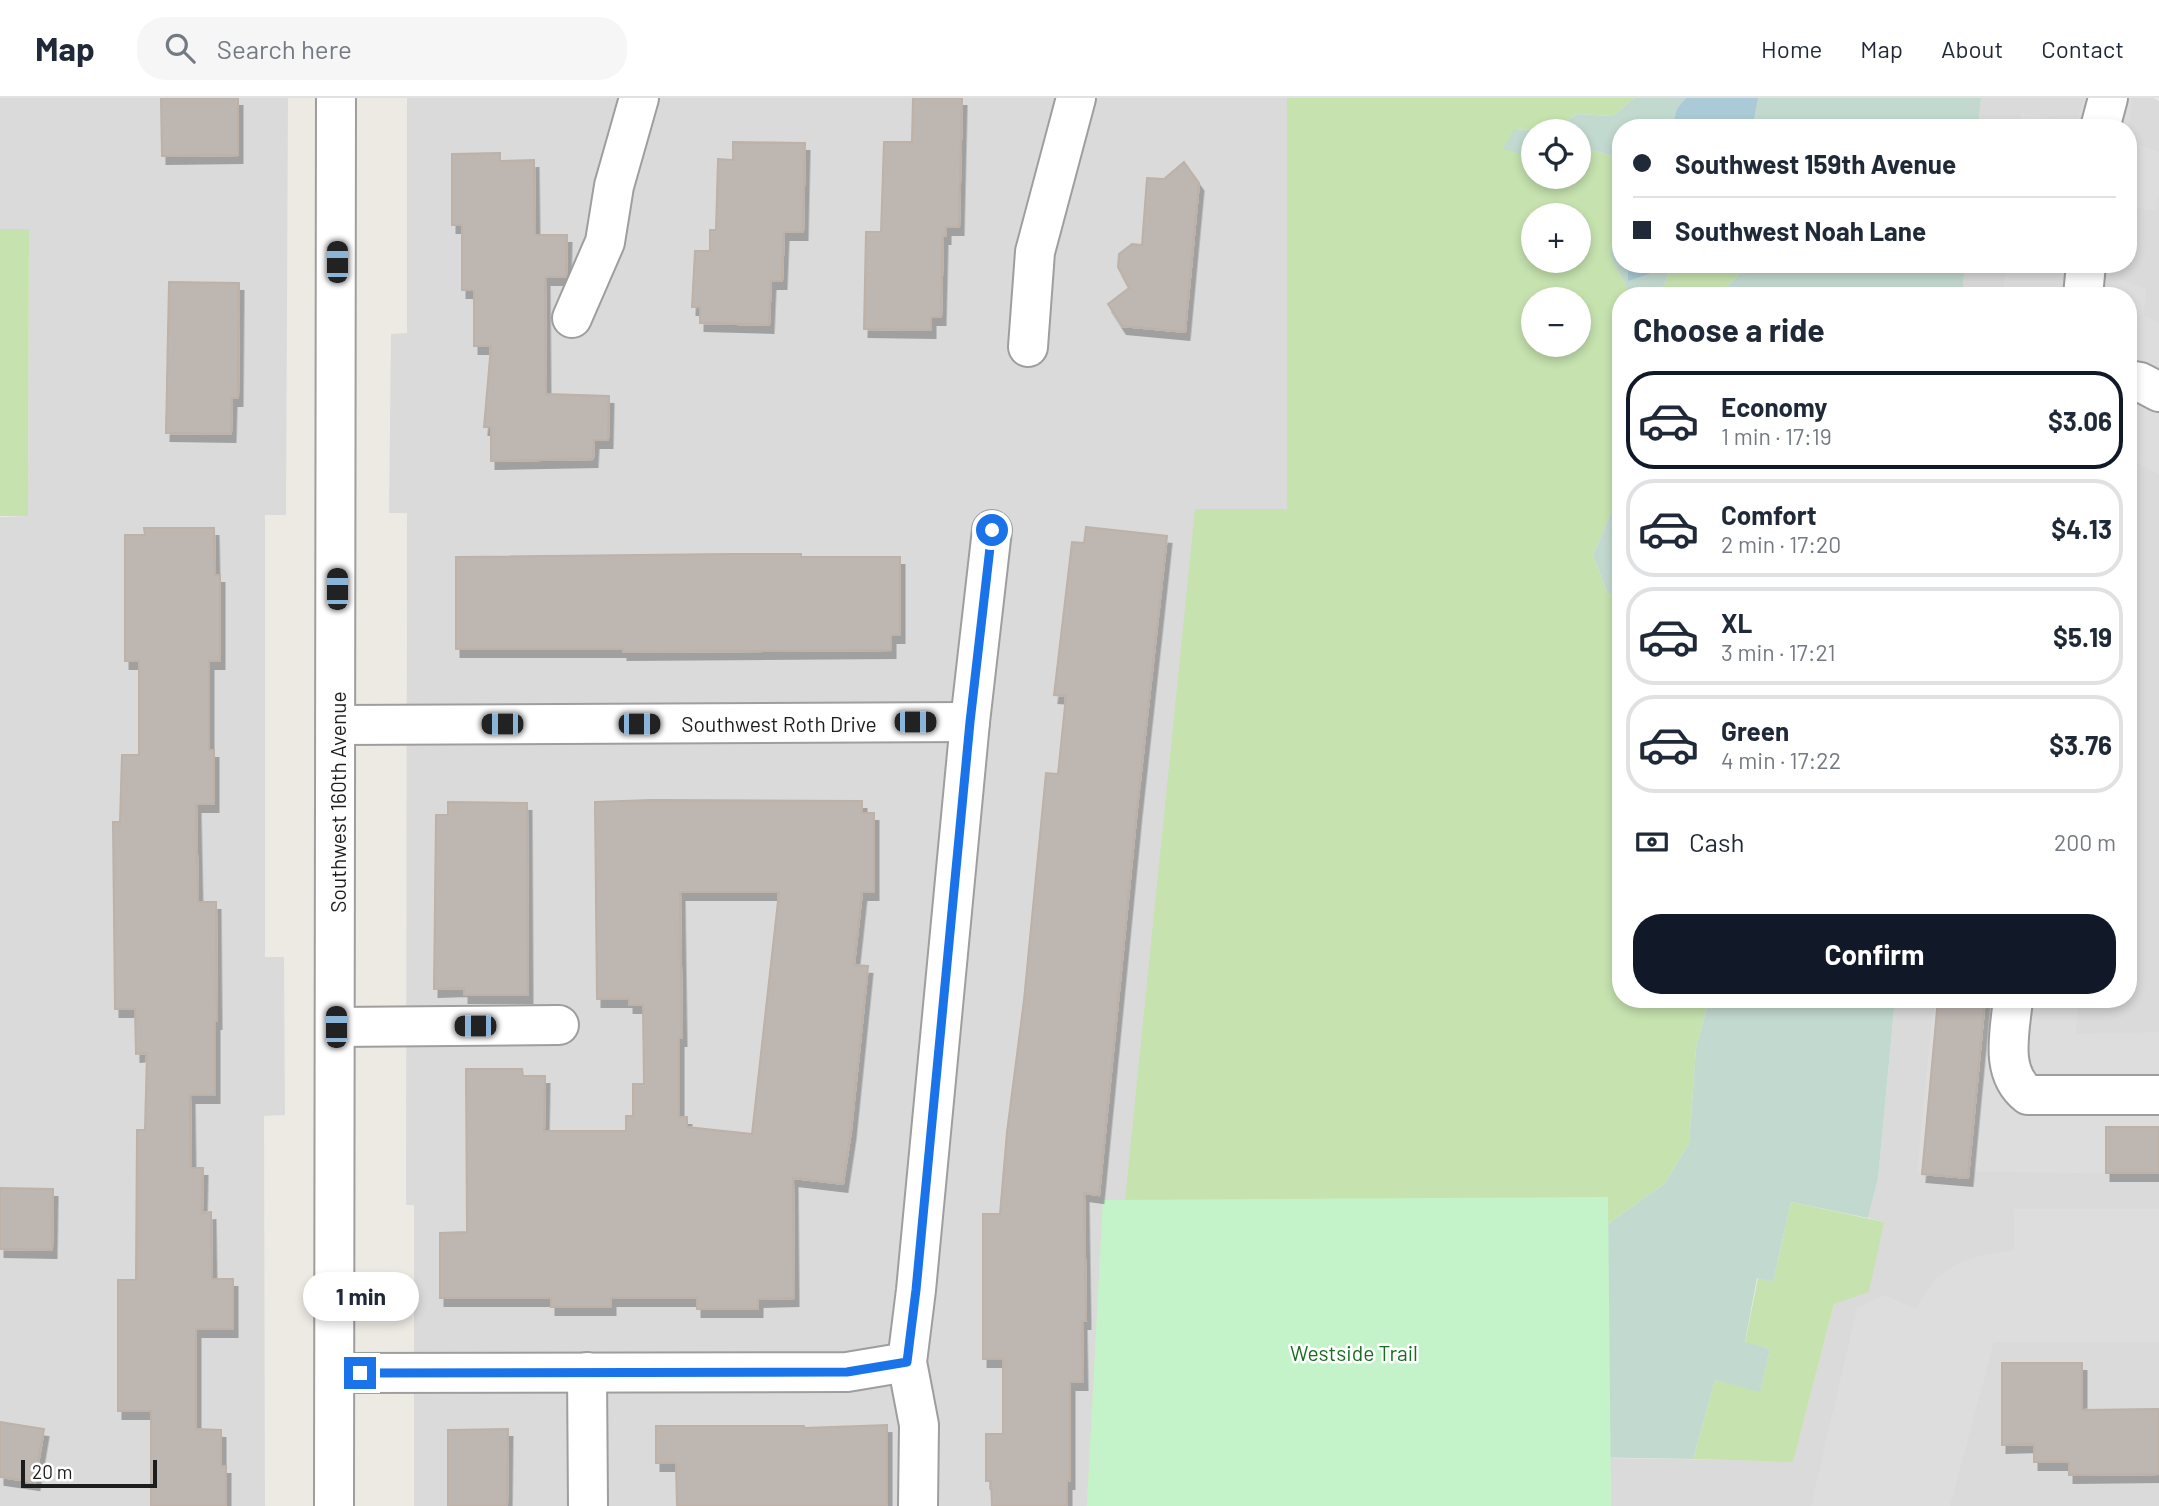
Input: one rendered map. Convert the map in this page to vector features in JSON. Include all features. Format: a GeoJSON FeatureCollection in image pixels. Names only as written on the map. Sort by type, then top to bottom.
{"type":"FeatureCollection","features":[{"type":"Feature","properties":{"kind":"street","name":"Southwest 160th Avenue"},"geometry":{"type":"LineString","coordinates":[[334,1506],[336,98]]}},
{"type":"Feature","properties":{"kind":"street"},"geometry":{"type":"LineString","coordinates":[[572,318],[605,242],[614,186],[639,98]]}},
{"type":"Feature","properties":{"kind":"street"},"geometry":{"type":"LineString","coordinates":[[1028,347],[1035,252],[1076,98]]}},
{"type":"Feature","properties":{"kind":"street"},"geometry":{"type":"LineString","coordinates":[[2102,119],[2108,98]]}},
{"type":"Feature","properties":{"kind":"street"},"geometry":{"type":"LineString","coordinates":[[2137,382],[2159,392]]}},
{"type":"Feature","properties":{"kind":"street"},"geometry":{"type":"LineString","coordinates":[[918,1506],[919,1425],[907,1362],[918,1276],[970,722],[992,530]]}},
{"type":"Feature","properties":{"kind":"street","name":"Southwest Roth Drive"},"geometry":{"type":"LineString","coordinates":[[337,725],[970,722]]}},
{"type":"Feature","properties":{"kind":"street"},"geometry":{"type":"LineString","coordinates":[[2012,1008],[2008,1055],[2017,1087],[2028,1096],[2159,1095]]}},
{"type":"Feature","properties":{"kind":"street"},"geometry":{"type":"LineString","coordinates":[[336,1027],[559,1025]]}},
{"type":"Feature","properties":{"kind":"street"},"geometry":{"type":"LineString","coordinates":[[335,1373],[847,1372],[907,1362]]}},
{"type":"Feature","properties":{"kind":"street"},"geometry":{"type":"LineString","coordinates":[[587,1372],[588,1506]]}},
{"type":"Feature","properties":{"kind":"shaded area"},"geometry":{"type":"Polygon","coordinates":[[[0,98],[288,98],[286,515],[265,515],[265,957],[284,957],[285,1115],[264,1116],[265,1506],[0,1506],[0,517],[28,516],[29,230],[0,229],[0,98]]]}},
{"type":"Feature","properties":{"kind":"shaded area"},"geometry":{"type":"Polygon","coordinates":[[[407,98],[1287,98],[1287,509],[1125,1200],[1103,1200],[1087,1506],[414,1506],[414,1205],[406,1205],[407,513],[389,513],[391,334],[407,333],[407,98]]]}},
{"type":"Feature","properties":{"kind":"shaded area"},"geometry":{"type":"Polygon","coordinates":[[[1981,98],[2154,98],[2159,101],[2159,1506],[1611,1506],[1610,1458],[1793,1461],[1834,1304],[1883,1222],[1868,1218],[1878,1179],[1894,1008],[2137,1008],[2137,287],[1963,287],[1964,273],[2137,273],[2137,119],[1979,119],[1981,98]]]}},
{"type":"Feature","properties":{"kind":"shaded area"},"geometry":{"type":"Polygon","coordinates":[[[2084,98],[2132,98],[2130,119],[2078,119],[2084,98]]]}},
{"type":"Feature","properties":{"kind":"shaded area"},"geometry":{"type":"Polygon","coordinates":[[[2021,113],[2055,119],[2021,119],[2021,113]]]}},
{"type":"Feature","properties":{"kind":"shaded area"},"geometry":{"type":"Polygon","coordinates":[[[2137,144],[2159,152],[2159,194],[2156,211],[2137,208],[2137,144]]]}},
{"type":"Feature","properties":{"kind":"shaded area"},"geometry":{"type":"Polygon","coordinates":[[[2005,273],[2119,273],[2119,278],[2146,289],[2144,315],[2159,323],[2159,474],[2137,463],[2137,287],[2004,287],[2005,273]]]}},
{"type":"Feature","properties":{"kind":"shaded area"},"geometry":{"type":"Polygon","coordinates":[[[1933,1008],[2078,1008],[2076,1034],[2159,1032],[2159,1174],[1917,1171],[1933,1008]]]}},
{"type":"Feature","properties":{"kind":"shaded area"},"geometry":{"type":"Polygon","coordinates":[[[2014,1209],[2159,1209],[2159,1342],[1994,1342],[1950,1506],[1811,1506],[1857,1308],[1884,1295],[1916,1309],[1935,1279],[1956,1264],[1982,1255],[2014,1250],[2014,1209]]]}},
{"type":"Feature","properties":{"kind":"green space"},"geometry":{"type":"Polygon","coordinates":[[[1287,98],[1634,98],[1613,116],[1577,114],[1569,119],[1521,119],[1521,129],[1514,129],[1521,147],[1521,189],[1591,189],[1591,151],[1612,156],[1612,246],[1609,255],[1612,273],[1619,273],[1627,287],[1612,287],[1612,510],[1593,555],[1607,592],[1612,595],[1612,1008],[1707,1008],[1696,1049],[1689,1144],[1664,1184],[1612,1221],[1497,1335],[1087,1506],[1103,1200],[1125,1200],[1195,509],[1287,509],[1287,98]]]}},
{"type":"Feature","properties":{"kind":"green space"},"geometry":{"type":"Polygon","coordinates":[[[1634,98],[1981,98],[1979,119],[1612,119],[1612,156],[1592,150],[1591,119],[1569,119],[1577,114],[1613,116],[1634,98]]]}},
{"type":"Feature","properties":{"kind":"green space"},"geometry":{"type":"Polygon","coordinates":[[[1514,129],[1521,129],[1521,154],[1503,149],[1514,129]]]}},
{"type":"Feature","properties":{"kind":"green space"},"geometry":{"type":"Polygon","coordinates":[[[0,229],[29,229],[28,516],[0,516],[0,229]]]}},
{"type":"Feature","properties":{"kind":"green space"},"geometry":{"type":"Polygon","coordinates":[[[1619,273],[1669,273],[1662,287],[1627,287],[1619,273]]]}},
{"type":"Feature","properties":{"kind":"green space"},"geometry":{"type":"Polygon","coordinates":[[[1669,273],[1740,273],[1727,287],[1662,287],[1669,273]]]}},
{"type":"Feature","properties":{"kind":"green space"},"geometry":{"type":"Polygon","coordinates":[[[1740,273],[1964,273],[1963,287],[1727,287],[1740,273]]]}},
{"type":"Feature","properties":{"kind":"green space"},"geometry":{"type":"Polygon","coordinates":[[[1612,510],[1612,595],[1607,592],[1593,555],[1612,510]]]}},
{"type":"Feature","properties":{"kind":"green space"},"geometry":{"type":"Polygon","coordinates":[[[1707,1008],[1894,1008],[1878,1179],[1868,1218],[1791,1202],[1773,1282],[1757,1278],[1745,1342],[1770,1349],[1760,1392],[1715,1380],[1693,1459],[1418,1454],[1497,1335],[1612,1221],[1664,1184],[1689,1144],[1696,1049],[1707,1008]]]}},
{"type":"Feature","properties":{"kind":"green space","name":"Westside Trail"},"geometry":{"type":"Polygon","coordinates":[[[1608,1197],[1611,1506],[1087,1506],[1103,1200],[1608,1197]]]}},
{"type":"Feature","properties":{"kind":"green space"},"geometry":{"type":"Polygon","coordinates":[[[1791,1202],[1884,1222],[1869,1292],[1834,1304],[1793,1462],[1693,1459],[1715,1380],[1760,1391],[1770,1349],[1745,1343],[1758,1278],[1773,1282],[1791,1202]]]}},
{"type":"Feature","properties":{"kind":"water"},"geometry":{"type":"Polygon","coordinates":[[[1686,98],[1758,98],[1754,119],[1674,119],[1677,109],[1686,98]]]}},
{"type":"Feature","properties":{"kind":"water"},"geometry":{"type":"Polygon","coordinates":[[[1628,273],[1651,273],[1628,281],[1628,273]]]}},
{"type":"Feature","properties":{"kind":"building"},"geometry":{"type":"Polygon","coordinates":[[[161,98],[238,98],[238,155],[162,156],[161,98]]]}},
{"type":"Feature","properties":{"kind":"building"},"geometry":{"type":"Polygon","coordinates":[[[913,98],[962,98],[959,227],[946,227],[946,236],[943,236],[941,317],[931,317],[931,330],[864,329],[866,232],[881,232],[884,142],[912,142],[913,98]]]}},
{"type":"Feature","properties":{"kind":"building"},"geometry":{"type":"Polygon","coordinates":[[[733,142],[805,143],[803,232],[784,232],[782,281],[771,281],[769,325],[700,323],[700,307],[692,307],[695,251],[710,251],[710,230],[716,230],[718,159],[733,160],[733,142]]]}},
{"type":"Feature","properties":{"kind":"building"},"geometry":{"type":"Polygon","coordinates":[[[500,153],[500,161],[534,160],[535,235],[567,235],[566,277],[545,277],[546,394],[609,396],[608,440],[594,440],[593,459],[491,461],[491,427],[484,427],[491,346],[474,346],[474,290],[462,290],[462,225],[452,225],[452,154],[500,153]]]}},
{"type":"Feature","properties":{"kind":"building"},"geometry":{"type":"Polygon","coordinates":[[[1184,162],[1199,183],[1185,332],[1122,326],[1108,304],[1129,288],[1118,267],[1119,254],[1132,244],[1142,245],[1147,178],[1164,179],[1184,162]]]}},
{"type":"Feature","properties":{"kind":"building"},"geometry":{"type":"Polygon","coordinates":[[[169,282],[239,283],[238,398],[232,398],[231,434],[166,433],[169,282]]]}},
{"type":"Feature","properties":{"kind":"building"},"geometry":{"type":"Polygon","coordinates":[[[1086,527],[1167,536],[1099,1195],[1084,1193],[1086,1321],[1082,1321],[1083,1382],[1070,1382],[1070,1481],[1067,1481],[1067,1506],[992,1506],[991,1481],[986,1481],[986,1434],[1003,1434],[1003,1359],[983,1359],[983,1214],[1000,1214],[1046,773],[1058,774],[1066,696],[1054,695],[1072,542],[1084,543],[1086,527]]]}},
{"type":"Feature","properties":{"kind":"building"},"geometry":{"type":"Polygon","coordinates":[[[144,528],[214,528],[215,575],[220,575],[220,661],[209,661],[209,750],[214,750],[214,804],[196,804],[198,902],[216,902],[215,1095],[190,1095],[191,1168],[203,1168],[202,1213],[211,1212],[212,1279],[233,1279],[233,1329],[196,1329],[196,1429],[221,1430],[221,1466],[226,1466],[226,1506],[151,1506],[151,1411],[118,1411],[118,1280],[136,1280],[137,1130],[145,1130],[147,1053],[136,1054],[135,1009],[115,1009],[113,822],[120,822],[122,755],[139,755],[139,661],[125,661],[125,535],[145,535],[144,528]]]}},
{"type":"Feature","properties":{"kind":"building"},"geometry":{"type":"Polygon","coordinates":[[[730,554],[900,557],[900,635],[891,635],[891,650],[623,652],[623,649],[456,649],[456,557],[730,554]]]}},
{"type":"Feature","properties":{"kind":"building"},"geometry":{"type":"Polygon","coordinates":[[[862,801],[862,813],[874,813],[874,892],[862,892],[854,965],[868,966],[843,1184],[793,1178],[794,1298],[758,1299],[758,1309],[697,1309],[697,1298],[611,1298],[611,1307],[551,1307],[551,1298],[440,1298],[440,1233],[467,1232],[466,1069],[522,1069],[523,1076],[545,1076],[544,1131],[626,1131],[626,1116],[633,1116],[633,1084],[644,1084],[643,1005],[629,1005],[629,999],[597,999],[595,802],[862,801]],[[680,892],[682,1038],[679,1038],[679,1117],[687,1117],[687,1127],[752,1134],[779,892],[680,892]]]}},
{"type":"Feature","properties":{"kind":"building"},"geometry":{"type":"Polygon","coordinates":[[[448,802],[527,803],[528,995],[464,995],[464,988],[434,989],[436,815],[448,815],[448,802]]]}},
{"type":"Feature","properties":{"kind":"building"},"geometry":{"type":"Polygon","coordinates":[[[1937,1008],[1984,1008],[1968,1178],[1922,1174],[1937,1008]]]}},
{"type":"Feature","properties":{"kind":"building"},"geometry":{"type":"Polygon","coordinates":[[[2106,1127],[2159,1127],[2159,1173],[2106,1173],[2106,1127]]]}},
{"type":"Feature","properties":{"kind":"building"},"geometry":{"type":"Polygon","coordinates":[[[0,1188],[53,1189],[52,1250],[0,1249],[0,1188]]]}},
{"type":"Feature","properties":{"kind":"building"},"geometry":{"type":"Polygon","coordinates":[[[2002,1363],[2082,1363],[2082,1410],[2159,1409],[2159,1474],[2069,1475],[2069,1462],[2034,1462],[2034,1444],[2002,1445],[2002,1363]]]}},
{"type":"Feature","properties":{"kind":"building"},"geometry":{"type":"Polygon","coordinates":[[[0,1422],[44,1429],[35,1482],[0,1477],[0,1422]]]}},
{"type":"Feature","properties":{"kind":"building"},"geometry":{"type":"Polygon","coordinates":[[[887,1425],[887,1506],[677,1506],[676,1463],[656,1463],[656,1426],[804,1428],[887,1425]]]}},
{"type":"Feature","properties":{"kind":"building"},"geometry":{"type":"Polygon","coordinates":[[[508,1429],[507,1506],[448,1506],[448,1430],[508,1429]]]}},
{"type":"Feature","properties":{"kind":"route"},"geometry":{"type":"LineString","coordinates":[[360,1373],[847,1372],[907,1362],[970,722],[992,530]]}}]}
